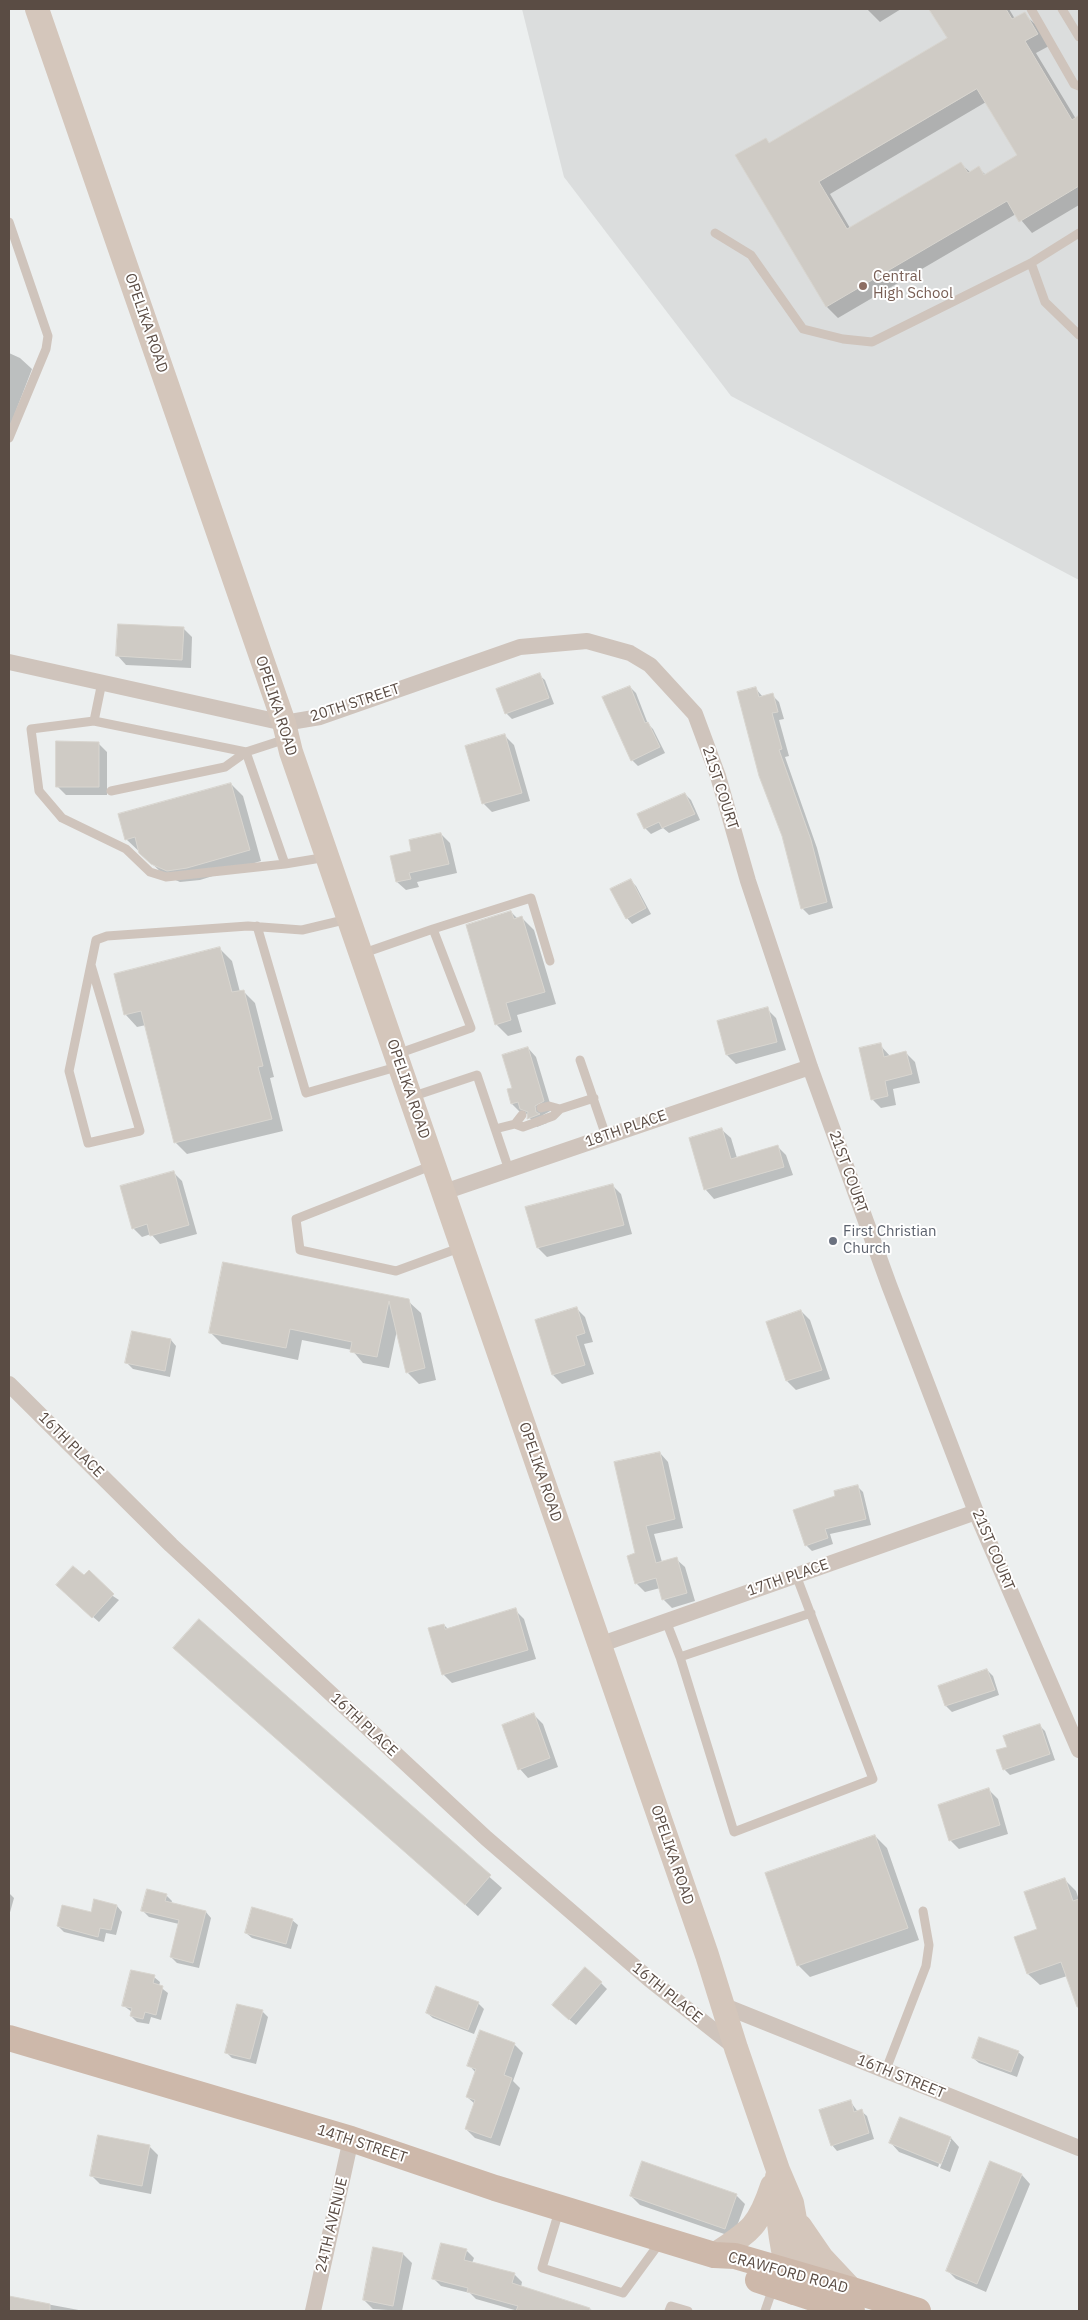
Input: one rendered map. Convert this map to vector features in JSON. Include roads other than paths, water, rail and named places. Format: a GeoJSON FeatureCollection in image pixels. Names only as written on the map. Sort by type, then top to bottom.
{"type":"FeatureCollection","features":[{"type":"Feature","properties":{"kind":"main road","name":"OPELIKA ROAD"},"geometry":{"type":"LineString","coordinates":[[37,9],[327,857],[707,1955],[736,2048],[778,2170],[792,2203],[802,2258],[789,2281]]}},
{"type":"Feature","properties":{"kind":"main road","name":"14TH STREET"},"geometry":{"type":"LineString","coordinates":[[9,2038],[351,2139],[559,2208],[714,2255]]}},
{"type":"Feature","properties":{"kind":"main road","name":"OPELIKA ROAD"},"geometry":{"type":"LineString","coordinates":[[778,2170],[776,2209],[783,2257],[789,2281]]}},
{"type":"Feature","properties":{"kind":"main road"},"geometry":{"type":"LineString","coordinates":[[714,2255],[748,2232],[763,2214],[778,2170]]}},
{"type":"Feature","properties":{"kind":"main road"},"geometry":{"type":"LineString","coordinates":[[796,2220],[851,2306]]}},
{"type":"Feature","properties":{"kind":"main road","name":"CRAWFORD ROAD"},"geometry":{"type":"LineString","coordinates":[[714,2255],[730,2270],[789,2281],[851,2306],[918,2311]]}},
{"type":"Feature","properties":{"kind":"street","name":"20TH STREET"},"geometry":{"type":"LineString","coordinates":[[9,662],[102,682],[285,731],[520,647],[587,642],[610,646]]}},
{"type":"Feature","properties":{"kind":"street","name":"21ST COURT"},"geometry":{"type":"LineString","coordinates":[[610,646],[650,664],[694,714],[718,776],[748,881],[810,1067],[889,1285],[976,1512],[1079,1750]]}},
{"type":"Feature","properties":{"kind":"street","name":"18TH PLACE"},"geometry":{"type":"LineString","coordinates":[[444,1192],[810,1067]]}},
{"type":"Feature","properties":{"kind":"street","name":"16TH PLACE"},"geometry":{"type":"LineString","coordinates":[[9,1384],[171,1545],[486,1838],[649,1979],[736,2048]]}},
{"type":"Feature","properties":{"kind":"street","name":"17TH PLACE"},"geometry":{"type":"LineString","coordinates":[[599,1645],[976,1512]]}},
{"type":"Feature","properties":{"kind":"street","name":"16TH STREET"},"geometry":{"type":"LineString","coordinates":[[722,2005],[885,2072],[1079,2148]]}},
{"type":"Feature","properties":{"kind":"street","name":"24TH AVENUE"},"geometry":{"type":"LineString","coordinates":[[313,2311],[351,2139]]}},
{"type":"Feature","properties":{"kind":"lane"},"geometry":{"type":"LineString","coordinates":[[1031,9],[1074,84],[1079,86]]}},
{"type":"Feature","properties":{"kind":"lane"},"geometry":{"type":"LineString","coordinates":[[1062,9],[1079,37]]}},
{"type":"Feature","properties":{"kind":"lane"},"geometry":{"type":"LineString","coordinates":[[9,222],[48,336],[46,349],[9,438]]}},
{"type":"Feature","properties":{"kind":"lane"},"geometry":{"type":"LineString","coordinates":[[715,233],[751,255],[803,329],[843,339],[872,342],[1031,263],[1079,233]]}},
{"type":"Feature","properties":{"kind":"lane"},"geometry":{"type":"LineString","coordinates":[[1031,263],[1045,302],[1079,335]]}},
{"type":"Feature","properties":{"kind":"lane"},"geometry":{"type":"LineString","coordinates":[[94,721],[102,682]]}},
{"type":"Feature","properties":{"kind":"lane"},"geometry":{"type":"LineString","coordinates":[[246,752],[94,721],[31,729],[39,791],[62,818],[126,849],[150,872],[166,877],[285,864],[327,857]]}},
{"type":"Feature","properties":{"kind":"lane"},"geometry":{"type":"LineString","coordinates":[[111,791],[225,767],[246,752],[285,731]]}},
{"type":"Feature","properties":{"kind":"lane"},"geometry":{"type":"LineString","coordinates":[[246,752],[285,864]]}},
{"type":"Feature","properties":{"kind":"lane"},"geometry":{"type":"LineString","coordinates":[[361,954],[531,898],[550,961]]}},
{"type":"Feature","properties":{"kind":"lane"},"geometry":{"type":"LineString","coordinates":[[91,965],[140,1131],[88,1143],[69,1072],[96,940],[107,936],[257,926],[302,930],[349,919]]}},
{"type":"Feature","properties":{"kind":"lane"},"geometry":{"type":"LineString","coordinates":[[257,926],[306,1093],[398,1060],[471,1028],[432,930]]}},
{"type":"Feature","properties":{"kind":"lane"},"geometry":{"type":"LineString","coordinates":[[580,1060],[606,1136]]}},
{"type":"Feature","properties":{"kind":"lane"},"geometry":{"type":"LineString","coordinates":[[411,1097],[476,1075],[509,1170]]}},
{"type":"Feature","properties":{"kind":"lane"},"geometry":{"type":"LineString","coordinates":[[515,1124],[523,1128],[553,1116],[560,1109],[594,1098]]}},
{"type":"Feature","properties":{"kind":"lane"},"geometry":{"type":"LineString","coordinates":[[541,1108],[549,1106],[560,1109]]}},
{"type":"Feature","properties":{"kind":"lane"},"geometry":{"type":"LineString","coordinates":[[495,1129],[515,1124],[522,1115]]}},
{"type":"Feature","properties":{"kind":"lane"},"geometry":{"type":"LineString","coordinates":[[434,1165],[296,1219],[300,1250],[396,1271],[462,1247]]}},
{"type":"Feature","properties":{"kind":"lane"},"geometry":{"type":"LineString","coordinates":[[666,1621],[680,1657],[734,1832],[873,1779],[796,1575]]}},
{"type":"Feature","properties":{"kind":"lane"},"geometry":{"type":"LineString","coordinates":[[680,1657],[811,1613]]}},
{"type":"Feature","properties":{"kind":"lane"},"geometry":{"type":"LineString","coordinates":[[885,2072],[926,1966],[929,1945],[923,1911]]}},
{"type":"Feature","properties":{"kind":"lane"},"geometry":{"type":"LineString","coordinates":[[559,2208],[542,2268],[614,2291],[622,2293],[662,2240]]}},
{"type":"Feature","properties":{"kind":"lane"},"geometry":{"type":"LineString","coordinates":[[765,2311],[789,2281]]}},
{"type":"Feature","properties":{"kind":"lane"},"geometry":{"type":"LineString","coordinates":[[669,2311],[671,2306],[688,2311]]}},
{"type":"Feature","properties":{"kind":"place","name":"Central High School"},"geometry":{"type":"Point","coordinates":[863,286]}},
{"type":"Feature","properties":{"kind":"place","name":"First Christian Church"},"geometry":{"type":"Point","coordinates":[833,1241]}}]}
